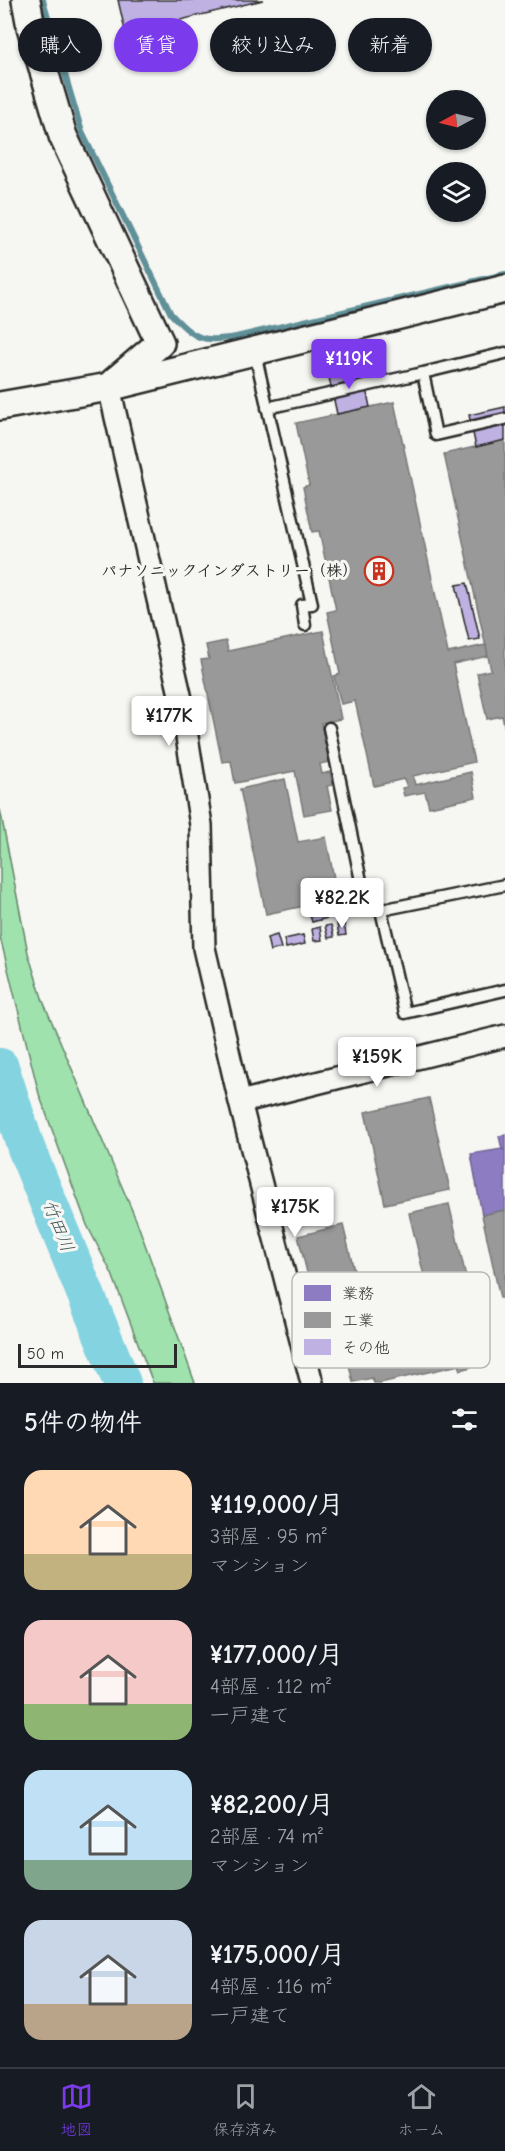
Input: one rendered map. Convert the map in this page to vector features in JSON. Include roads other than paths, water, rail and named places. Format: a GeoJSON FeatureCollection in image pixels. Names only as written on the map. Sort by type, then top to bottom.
{"type":"FeatureCollection","features":[{"type":"Feature","properties":{"kind":"street"},"geometry":{"type":"LineString","coordinates":[[26,0],[31,27],[63,136],[160,343],[109,387]]}},
{"type":"Feature","properties":{"kind":"street"},"geometry":{"type":"LineString","coordinates":[[4,405],[109,387],[505,289]]}},
{"type":"Feature","properties":{"kind":"street"},"geometry":{"type":"LineString","coordinates":[[109,387],[181,699],[201,825],[204,948],[240,1102],[292,1305]]}},
{"type":"Feature","properties":{"kind":"street"},"geometry":{"type":"LineString","coordinates":[[240,1102],[505,1036]]}},
{"type":"Feature","properties":{"kind":"street"},"geometry":{"type":"LineString","coordinates":[[308,1368],[312,1383]]}},
{"type":"Feature","properties":{"kind":"lane"},"geometry":{"type":"LineString","coordinates":[[254,351],[312,604],[302,606],[305,625]]}},
{"type":"Feature","properties":{"kind":"lane"},"geometry":{"type":"LineString","coordinates":[[267,408],[505,353]]}},
{"type":"Feature","properties":{"kind":"lane"},"geometry":{"type":"LineString","coordinates":[[423,373],[436,435],[505,419]]}},
{"type":"Feature","properties":{"kind":"lane"},"geometry":{"type":"LineString","coordinates":[[329,728],[365,900],[381,910],[505,885]]}},
{"type":"Feature","properties":{"kind":"lane"},"geometry":{"type":"LineString","coordinates":[[381,910],[405,1012],[505,990]]}},
{"type":"Feature","properties":{"kind":"waterway"},"geometry":{"type":"LineString","coordinates":[[43,0],[82,132],[171,314],[193,334],[207,339],[236,337],[505,274]]}},
{"type":"Feature","properties":{"kind":"waterway","name":"竹田川"},"geometry":{"type":"LineString","coordinates":[[0,1067],[26,1148],[122,1383]]}},
{"type":"Feature","properties":{"kind":"place","name":"パナソニックインダストリー（株）"},"geometry":{"type":"Point","coordinates":[379,571]}}]}
